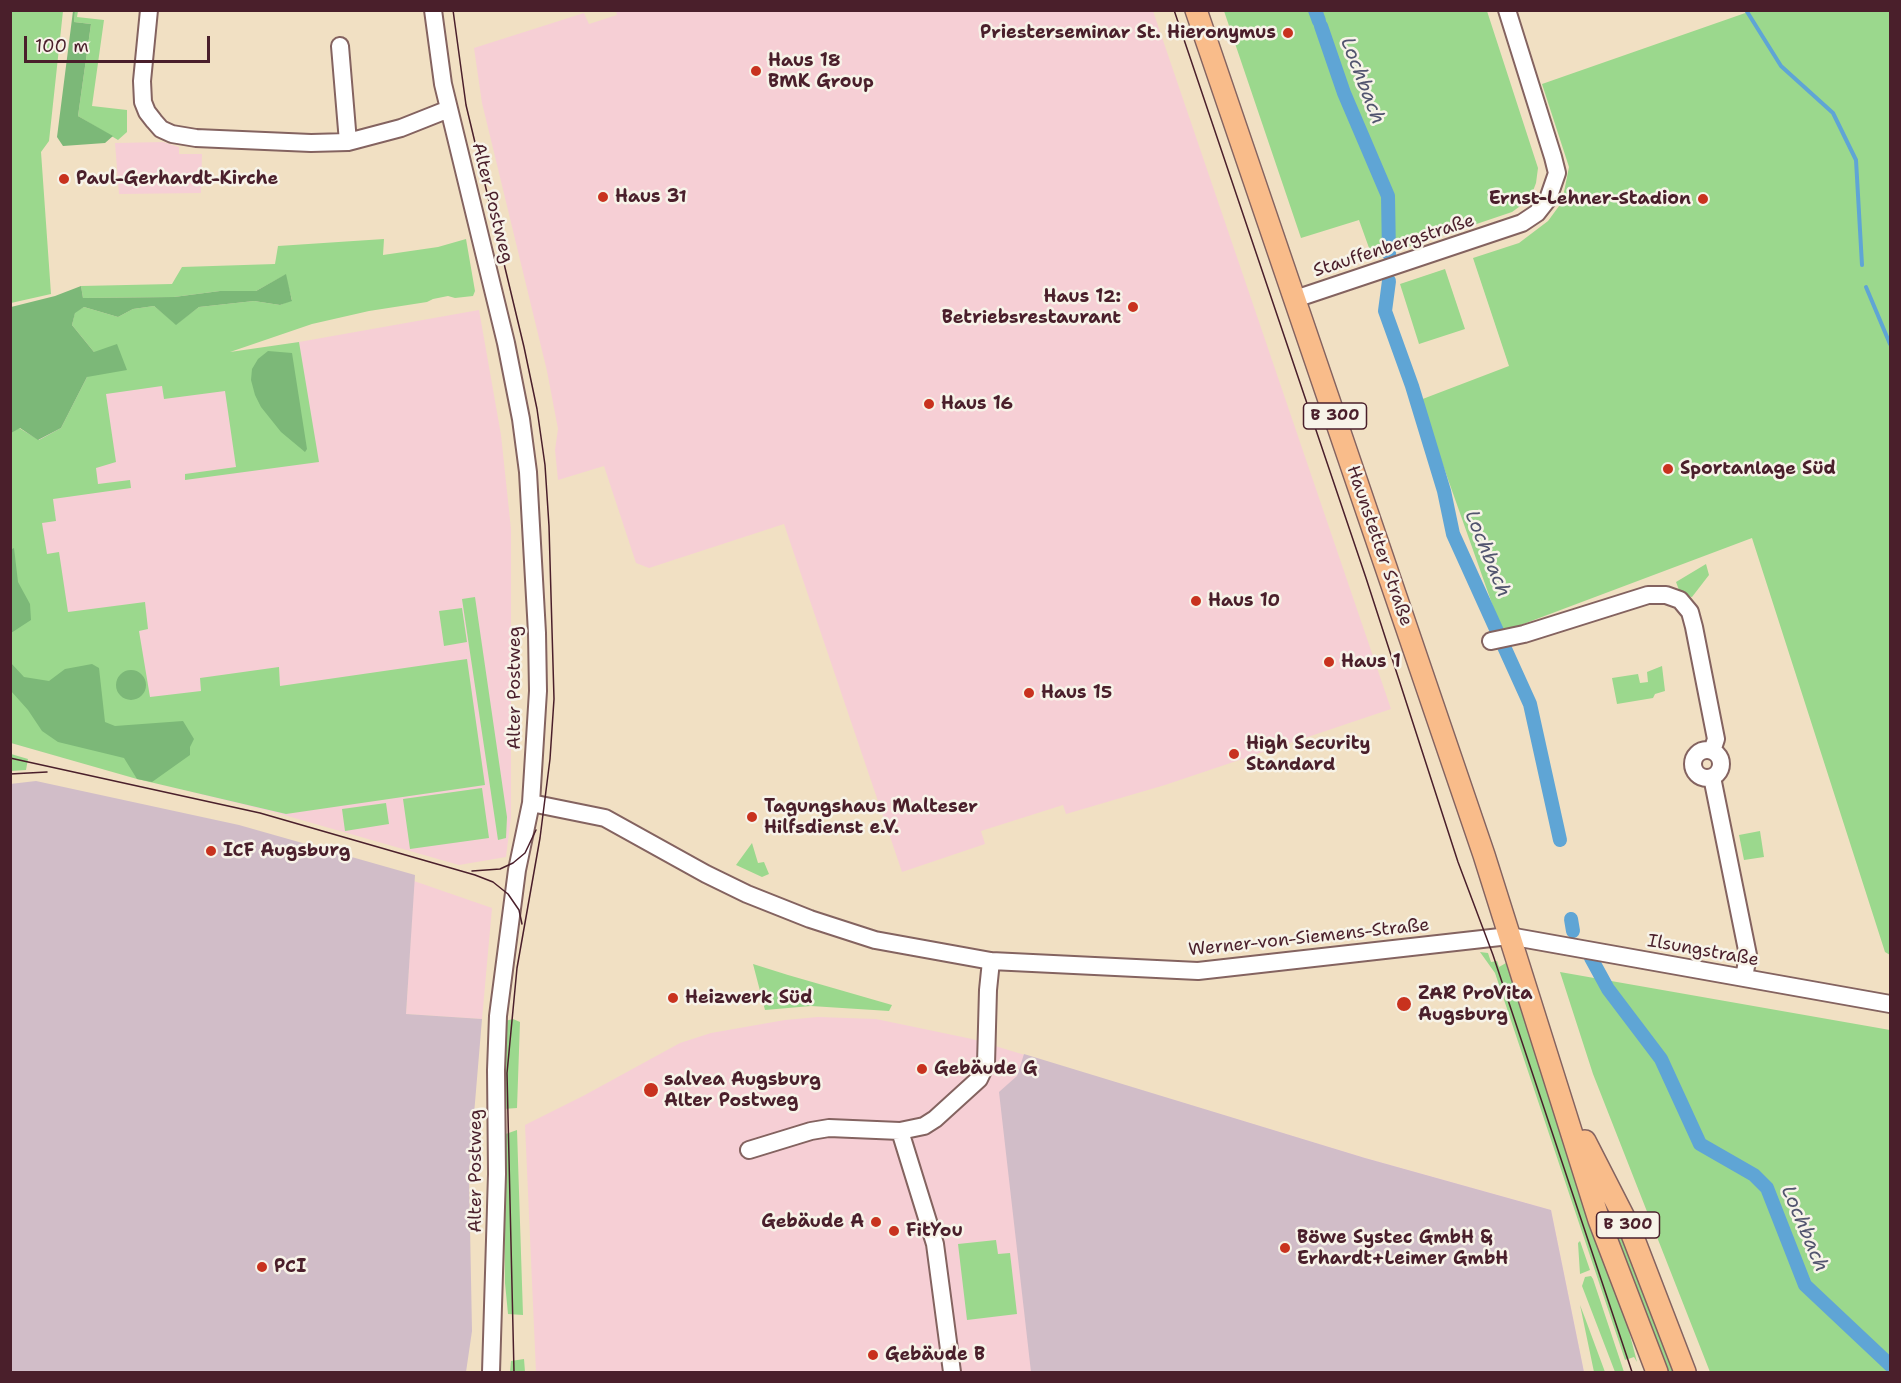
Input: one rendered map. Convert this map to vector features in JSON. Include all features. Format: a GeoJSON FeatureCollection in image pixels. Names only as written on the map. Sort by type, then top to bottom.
{"type":"FeatureCollection","features":[{"type":"Feature","properties":{"kind":"main road","name":"Haunstetter Straße"},"geometry":{"type":"LineString","coordinates":[[1196,10],[1484,855],[1599,1220],[1657,1372]]}},
{"type":"Feature","properties":{"kind":"main road","name":"Haunstetter Straße"},"geometry":{"type":"LineString","coordinates":[[1557,1084],[1629,1229],[1685,1372]]}},
{"type":"Feature","properties":{"kind":"main road","name":"B 300"},"geometry":{"type":"LineString","coordinates":[[1642,1332],[1643,1372]]}},
{"type":"Feature","properties":{"kind":"street"},"geometry":{"type":"LineString","coordinates":[[149,10],[142,92],[147,112],[161,129],[172,134],[196,138],[311,143],[348,142],[401,128],[449,109]]}},
{"type":"Feature","properties":{"kind":"street","name":"Alter Postweg"},"geometry":{"type":"LineString","coordinates":[[433,10],[439,62],[449,109],[510,360],[528,472],[538,691],[531,803],[515,878],[498,1017],[491,1372]]}},
{"type":"Feature","properties":{"kind":"street","name":"Stauffenbergstraße"},"geometry":{"type":"LineString","coordinates":[[1295,299],[1522,223],[1537,213],[1548,200],[1557,173],[1507,10]]}},
{"type":"Feature","properties":{"kind":"street"},"geometry":{"type":"LineString","coordinates":[[340,46],[348,142]]}},
{"type":"Feature","properties":{"kind":"street"},"geometry":{"type":"LineString","coordinates":[[1497,640],[1648,595],[1666,595],[1680,600],[1690,612],[1694,627],[1716,739],[1712,751]]}},
{"type":"Feature","properties":{"kind":"street"},"geometry":{"type":"LineString","coordinates":[[1712,751],[1719,757],[1721,766],[1719,771],[1712,777],[1699,777],[1693,769],[1693,759],[1699,752],[1712,751]]}},
{"type":"Feature","properties":{"kind":"street"},"geometry":{"type":"LineString","coordinates":[[1712,777],[1748,955],[1744,978]]}},
{"type":"Feature","properties":{"kind":"street","name":"Werner-von-Siemens-Straße"},"geometry":{"type":"LineString","coordinates":[[531,803],[605,818],[744,893],[821,922],[875,940],[991,961],[1198,971],[1509,936]]}},
{"type":"Feature","properties":{"kind":"street","name":"Ilsungstraße"},"geometry":{"type":"LineString","coordinates":[[1509,936],[1890,1004]]}},
{"type":"Feature","properties":{"kind":"street"},"geometry":{"type":"LineString","coordinates":[[749,1150],[811,1131],[829,1128],[900,1131],[924,1126],[935,1119],[979,1079],[986,1064],[991,961]]}},
{"type":"Feature","properties":{"kind":"street"},"geometry":{"type":"LineString","coordinates":[[900,1131],[934,1244],[952,1372]]}},
{"type":"Feature","properties":{"kind":"shaded area"},"geometry":{"type":"Polygon","coordinates":[[[616,11],[1153,11],[1391,709],[1165,785],[1066,814],[1063,805],[981,831],[985,844],[902,872],[784,524],[649,568],[636,563],[604,466],[558,480],[555,450],[558,429],[547,371],[482,103],[474,48],[584,13],[589,24],[617,15],[616,11]]]}},
{"type":"Feature","properties":{"kind":"shaded area"},"geometry":{"type":"Polygon","coordinates":[[[163,142],[179,147],[179,154],[202,154],[201,193],[119,194],[115,143],[163,142]]]}},
{"type":"Feature","properties":{"kind":"shaded area"},"geometry":{"type":"Polygon","coordinates":[[[479,310],[501,435],[511,529],[511,817],[506,857],[459,865],[277,813],[143,780],[11,743],[10,433],[61,428],[87,377],[479,310]]]}},
{"type":"Feature","properties":{"kind":"shaded area"},"geometry":{"type":"Polygon","coordinates":[[[36,781],[239,825],[415,875],[406,1014],[482,1019],[469,1174],[472,1331],[466,1372],[11,1372],[10,784],[36,781]]]}},
{"type":"Feature","properties":{"kind":"shaded area"},"geometry":{"type":"Polygon","coordinates":[[[414,881],[492,908],[482,1019],[406,1014],[414,881]]]}},
{"type":"Feature","properties":{"kind":"shaded area"},"geometry":{"type":"Polygon","coordinates":[[[818,1017],[876,1019],[972,1039],[1365,1158],[1551,1210],[1584,1372],[536,1372],[525,1125],[680,1043],[711,1033],[785,1020],[818,1017]]]}},
{"type":"Feature","properties":{"kind":"shaded area","name":"Böwe Systec GmbH & Erhardt+Leimer GmbH"},"geometry":{"type":"Polygon","coordinates":[[[1024,1054],[1365,1158],[1551,1210],[1584,1372],[1031,1372],[999,1092],[1017,1076],[1024,1054]]]}},
{"type":"Feature","properties":{"kind":"green space"},"geometry":{"type":"Polygon","coordinates":[[[10,11],[63,11],[49,141],[41,152],[51,294],[11,303],[10,11]]]}},
{"type":"Feature","properties":{"kind":"green space"},"geometry":{"type":"Polygon","coordinates":[[[73,11],[75,11],[74,22],[91,24],[78,116],[113,136],[105,143],[63,146],[57,137],[73,11]]]}},
{"type":"Feature","properties":{"kind":"green space"},"geometry":{"type":"Polygon","coordinates":[[[75,11],[78,11],[77,17],[104,20],[92,106],[127,110],[127,132],[118,140],[78,116],[91,24],[74,22],[75,11]]]}},
{"type":"Feature","properties":{"kind":"green space"},"geometry":{"type":"Polygon","coordinates":[[[1224,11],[1487,11],[1538,168],[1536,183],[1530,199],[1512,212],[1373,259],[1359,220],[1301,238],[1224,11]]]}},
{"type":"Feature","properties":{"kind":"green space","name":"Sportanlage Süd"},"geometry":{"type":"Polygon","coordinates":[[[1751,11],[1890,11],[1890,955],[1885,952],[1752,538],[1502,632],[1420,400],[1509,366],[1473,258],[1519,243],[1548,221],[1562,202],[1569,167],[1542,84],[1751,11]]]}},
{"type":"Feature","properties":{"kind":"green space"},"geometry":{"type":"Polygon","coordinates":[[[384,239],[383,255],[438,247],[466,239],[475,291],[473,296],[455,298],[448,296],[312,324],[230,352],[299,342],[319,462],[185,480],[185,474],[236,467],[225,391],[164,399],[162,386],[106,394],[116,462],[96,468],[98,484],[130,480],[131,488],[53,499],[56,521],[42,523],[47,554],[59,552],[68,612],[145,602],[148,629],[139,631],[150,697],[201,691],[200,678],[279,667],[280,686],[467,659],[485,785],[286,814],[137,779],[11,743],[10,433],[19,428],[39,440],[61,428],[87,377],[94,352],[72,325],[75,312],[84,307],[118,317],[133,309],[154,306],[176,324],[199,307],[254,301],[280,305],[292,300],[285,275],[256,291],[220,291],[174,297],[83,298],[81,286],[172,284],[182,267],[275,264],[278,246],[384,239]]]}},
{"type":"Feature","properties":{"kind":"green space"},"geometry":{"type":"Polygon","coordinates":[[[1445,269],[1465,329],[1419,344],[1400,284],[1445,269]]]}},
{"type":"Feature","properties":{"kind":"green space"},"geometry":{"type":"Polygon","coordinates":[[[286,274],[292,301],[280,305],[254,301],[199,307],[176,325],[154,306],[133,309],[118,317],[84,307],[75,313],[72,325],[94,352],[117,344],[127,370],[87,377],[61,428],[38,440],[20,428],[11,433],[11,307],[55,296],[81,286],[83,298],[174,297],[220,291],[256,291],[286,274]]]}},
{"type":"Feature","properties":{"kind":"green space"},"geometry":{"type":"Polygon","coordinates":[[[268,351],[292,353],[307,449],[305,452],[281,432],[261,407],[255,395],[251,380],[252,369],[258,359],[268,351]]]}},
{"type":"Feature","properties":{"kind":"green space"},"geometry":{"type":"Polygon","coordinates":[[[14,548],[18,582],[30,604],[31,620],[11,633],[10,550],[14,548]]]}},
{"type":"Feature","properties":{"kind":"green space"},"geometry":{"type":"Polygon","coordinates":[[[1706,564],[1709,575],[1692,597],[1679,590],[1676,582],[1706,564]]]}},
{"type":"Feature","properties":{"kind":"green space"},"geometry":{"type":"Polygon","coordinates":[[[475,597],[507,817],[506,838],[498,840],[462,599],[475,597]]]}},
{"type":"Feature","properties":{"kind":"green space"},"geometry":{"type":"Polygon","coordinates":[[[462,608],[467,642],[444,646],[439,611],[462,608]]]}},
{"type":"Feature","properties":{"kind":"green space"},"geometry":{"type":"Polygon","coordinates":[[[11,663],[24,677],[49,681],[65,669],[92,664],[99,668],[105,722],[115,726],[183,721],[194,739],[190,747],[190,755],[152,782],[137,779],[124,758],[58,742],[42,731],[11,691],[11,663]]]}},
{"type":"Feature","properties":{"kind":"green space"},"geometry":{"type":"Polygon","coordinates":[[[1662,666],[1665,691],[1655,694],[1653,698],[1617,704],[1612,678],[1638,674],[1640,683],[1648,682],[1647,672],[1662,666]]]}},
{"type":"Feature","properties":{"kind":"green space"},"geometry":{"type":"Polygon","coordinates":[[[131,670],[142,674],[146,685],[142,696],[131,700],[120,696],[116,685],[120,674],[131,670]]]}},
{"type":"Feature","properties":{"kind":"green space"},"geometry":{"type":"Polygon","coordinates":[[[11,754],[28,759],[26,770],[11,771],[11,754]]]}},
{"type":"Feature","properties":{"kind":"green space"},"geometry":{"type":"Polygon","coordinates":[[[482,788],[489,838],[410,849],[403,799],[482,788]]]}},
{"type":"Feature","properties":{"kind":"green space"},"geometry":{"type":"Polygon","coordinates":[[[386,803],[389,824],[345,831],[342,809],[386,803]]]}},
{"type":"Feature","properties":{"kind":"green space"},"geometry":{"type":"Polygon","coordinates":[[[1760,831],[1764,857],[1744,860],[1739,835],[1760,831]]]}},
{"type":"Feature","properties":{"kind":"green space"},"geometry":{"type":"Polygon","coordinates":[[[752,843],[758,863],[764,862],[769,874],[762,877],[736,865],[752,843]]]}},
{"type":"Feature","properties":{"kind":"green space"},"geometry":{"type":"Polygon","coordinates":[[[1480,952],[1488,953],[1491,962],[1497,961],[1499,967],[1506,963],[1625,1316],[1637,1362],[1634,1357],[1625,1360],[1495,973],[1480,952]]]}},
{"type":"Feature","properties":{"kind":"green space"},"geometry":{"type":"Polygon","coordinates":[[[753,964],[892,1005],[889,1011],[811,1006],[765,1010],[753,964]]]}},
{"type":"Feature","properties":{"kind":"green space"},"geometry":{"type":"Polygon","coordinates":[[[1560,972],[1890,1030],[1890,1372],[1710,1372],[1593,1074],[1560,972]]]}},
{"type":"Feature","properties":{"kind":"green space"},"geometry":{"type":"Polygon","coordinates":[[[513,1019],[520,1022],[517,1108],[503,1109],[505,1021],[513,1019]]]}},
{"type":"Feature","properties":{"kind":"green space"},"geometry":{"type":"Polygon","coordinates":[[[517,1130],[523,1315],[508,1314],[505,1283],[503,1135],[517,1130]]]}},
{"type":"Feature","properties":{"kind":"green space"},"geometry":{"type":"Polygon","coordinates":[[[1614,1227],[1621,1229],[1678,1372],[1664,1372],[1614,1227]]]}},
{"type":"Feature","properties":{"kind":"green space"},"geometry":{"type":"Polygon","coordinates":[[[996,1240],[998,1254],[1010,1253],[1017,1314],[967,1320],[958,1244],[996,1240]]]}},
{"type":"Feature","properties":{"kind":"green space"},"geometry":{"type":"Polygon","coordinates":[[[1580,1241],[1590,1270],[1580,1274],[1578,1243],[1580,1241]]]}},
{"type":"Feature","properties":{"kind":"green space"},"geometry":{"type":"Polygon","coordinates":[[[1591,1276],[1624,1372],[1615,1372],[1582,1286],[1585,1277],[1591,1276]]]}},
{"type":"Feature","properties":{"kind":"green space"},"geometry":{"type":"Polygon","coordinates":[[[1580,1305],[1585,1318],[1605,1372],[1594,1372],[1580,1305]]]}},
{"type":"Feature","properties":{"kind":"green space"},"geometry":{"type":"Polygon","coordinates":[[[524,1359],[525,1372],[510,1372],[511,1361],[524,1359]]]}},
{"type":"Feature","properties":{"kind":"water"},"geometry":{"type":"Polygon","coordinates":[[[1461,551],[1480,578],[1496,626],[1461,551]]]}},
{"type":"Feature","properties":{"kind":"waterway","name":"Lochbach"},"geometry":{"type":"LineString","coordinates":[[1315,10],[1319,21]]}},
{"type":"Feature","properties":{"kind":"waterway"},"geometry":{"type":"LineString","coordinates":[[1746,10],[1781,66],[1833,113],[1856,160],[1862,265]]}},
{"type":"Feature","properties":{"kind":"waterway","name":"Lochbach"},"geometry":{"type":"LineString","coordinates":[[1321,26],[1344,93],[1388,196],[1389,254]]}},
{"type":"Feature","properties":{"kind":"waterway","name":"Lochbach"},"geometry":{"type":"LineString","coordinates":[[1389,281],[1385,311],[1412,386],[1444,491],[1453,534],[1530,704],[1560,840]]}},
{"type":"Feature","properties":{"kind":"waterway"},"geometry":{"type":"LineString","coordinates":[[1866,287],[1890,344]]}},
{"type":"Feature","properties":{"kind":"waterway","name":"Lochbach"},"geometry":{"type":"LineString","coordinates":[[1571,919],[1573,931]]}},
{"type":"Feature","properties":{"kind":"waterway","name":"Lochbach"},"geometry":{"type":"LineString","coordinates":[[1591,958],[1608,989],[1661,1059],[1700,1144],[1754,1175],[1767,1188],[1805,1285],[1890,1365]]}},
{"type":"Feature","properties":{"kind":"tram line"},"geometry":{"type":"LineString","coordinates":[[453,10],[466,105],[537,409],[545,465],[549,526],[554,699],[550,759],[540,838],[517,968],[507,1073],[514,1372]]}},
{"type":"Feature","properties":{"kind":"tram line"},"geometry":{"type":"LineString","coordinates":[[1174,10],[1366,578],[1458,862],[1493,955],[1632,1372]]}},
{"type":"Feature","properties":{"kind":"tram line"},"geometry":{"type":"LineString","coordinates":[[10,758],[260,813],[475,875],[493,882],[508,894],[519,910],[522,924]]}},
{"type":"Feature","properties":{"kind":"tram line"},"geometry":{"type":"LineString","coordinates":[[10,774],[47,772]]}},
{"type":"Feature","properties":{"kind":"tram line"},"geometry":{"type":"LineString","coordinates":[[472,871],[500,869],[513,863],[525,853],[536,830]]}},
{"type":"Feature","properties":{"kind":"place","name":"Priesterseminar St. Hieronymus"},"geometry":{"type":"Point","coordinates":[1288,33]}},
{"type":"Feature","properties":{"kind":"place","name":"Haus 18 BMK Group"},"geometry":{"type":"Point","coordinates":[756,71]}},
{"type":"Feature","properties":{"kind":"place","name":"Paul-Gerhardt-Kirche"},"geometry":{"type":"Point","coordinates":[64,179]}},
{"type":"Feature","properties":{"kind":"place","name":"Haus 31"},"geometry":{"type":"Point","coordinates":[603,197]}},
{"type":"Feature","properties":{"kind":"place","name":"Ernst-Lehner-Stadion"},"geometry":{"type":"Point","coordinates":[1703,199]}},
{"type":"Feature","properties":{"kind":"place","name":"Haus 12: Betriebsrestaurant"},"geometry":{"type":"Point","coordinates":[1133,307]}},
{"type":"Feature","properties":{"kind":"place","name":"Haus 16"},"geometry":{"type":"Point","coordinates":[929,404]}},
{"type":"Feature","properties":{"kind":"place","name":"Sportanlage Süd"},"geometry":{"type":"Point","coordinates":[1668,469]}},
{"type":"Feature","properties":{"kind":"place","name":"Haus 10"},"geometry":{"type":"Point","coordinates":[1196,601]}},
{"type":"Feature","properties":{"kind":"place","name":"Haus 1"},"geometry":{"type":"Point","coordinates":[1329,662]}},
{"type":"Feature","properties":{"kind":"place","name":"Haus 15"},"geometry":{"type":"Point","coordinates":[1029,693]}},
{"type":"Feature","properties":{"kind":"place","name":"High Security Standard"},"geometry":{"type":"Point","coordinates":[1234,754]}},
{"type":"Feature","properties":{"kind":"place","name":"Tagungshaus Malteser Hilfsdienst e.V."},"geometry":{"type":"Point","coordinates":[752,817]}},
{"type":"Feature","properties":{"kind":"place","name":"ICF Augsburg"},"geometry":{"type":"Point","coordinates":[211,851]}},
{"type":"Feature","properties":{"kind":"place","name":"Heizwerk Süd"},"geometry":{"type":"Point","coordinates":[673,998]}},
{"type":"Feature","properties":{"kind":"place","name":"ZAR ProVita Augsburg"},"geometry":{"type":"Point","coordinates":[1404,1004]}},
{"type":"Feature","properties":{"kind":"place","name":"Gebäude G"},"geometry":{"type":"Point","coordinates":[922,1069]}},
{"type":"Feature","properties":{"kind":"place","name":"salvea Augsburg Alter Postweg"},"geometry":{"type":"Point","coordinates":[651,1090]}},
{"type":"Feature","properties":{"kind":"place","name":"Gebäude A"},"geometry":{"type":"Point","coordinates":[876,1222]}},
{"type":"Feature","properties":{"kind":"place","name":"FitYou"},"geometry":{"type":"Point","coordinates":[894,1231]}},
{"type":"Feature","properties":{"kind":"place","name":"Böwe Systec GmbH & Erhardt+Leimer GmbH"},"geometry":{"type":"Point","coordinates":[1285,1248]}},
{"type":"Feature","properties":{"kind":"place","name":"PCI"},"geometry":{"type":"Point","coordinates":[262,1267]}},
{"type":"Feature","properties":{"kind":"place","name":"Gebäude B"},"geometry":{"type":"Point","coordinates":[873,1355]}}]}
